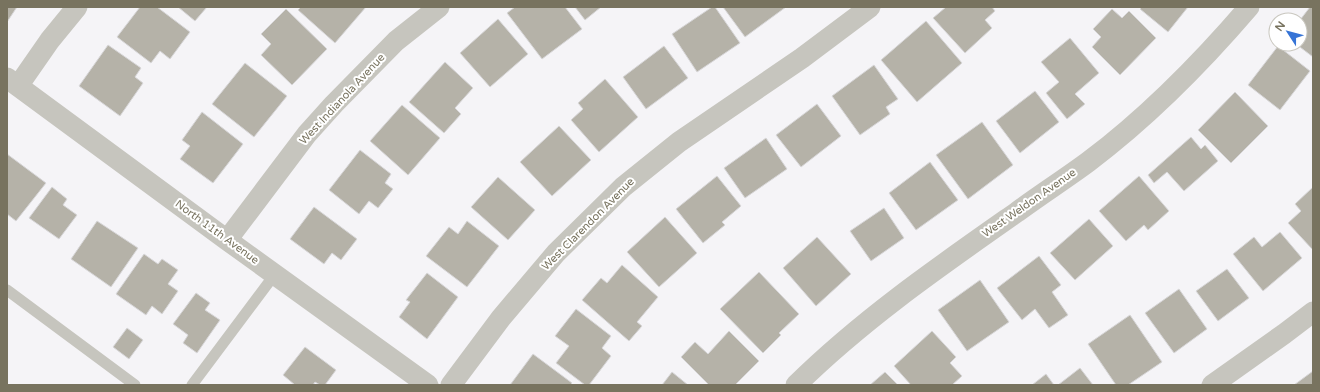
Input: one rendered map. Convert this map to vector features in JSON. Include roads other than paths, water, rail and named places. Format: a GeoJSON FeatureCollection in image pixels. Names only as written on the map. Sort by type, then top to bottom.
{"type":"FeatureCollection","features":[{"type":"Feature","properties":{"kind":"street"},"geometry":{"type":"LineString","coordinates":[[13,82],[77,7]]}},
{"type":"Feature","properties":{"kind":"street","name":"West Indianola Avenue"},"geometry":{"type":"LineString","coordinates":[[228,240],[307,134],[334,104],[396,41],[439,7]]}},
{"type":"Feature","properties":{"kind":"street","name":"West Clarendon Avenue"},"geometry":{"type":"LineString","coordinates":[[450,385],[501,318],[556,253],[623,187],[679,142],[802,58],[870,7]]}},
{"type":"Feature","properties":{"kind":"street","name":"West Weldon Avenue"},"geometry":{"type":"LineString","coordinates":[[796,385],[821,361],[878,312],[1089,162],[1135,124],[1183,79],[1221,40],[1248,7]]}},
{"type":"Feature","properties":{"kind":"street","name":"North 11th Avenue"},"geometry":{"type":"LineString","coordinates":[[13,82],[275,274],[416,382]]}},
{"type":"Feature","properties":{"kind":"street"},"geometry":{"type":"LineString","coordinates":[[1212,385],[1313,312]]}},
{"type":"Feature","properties":{"kind":"lane"},"geometry":{"type":"LineString","coordinates":[[192,385],[275,274]]}},
{"type":"Feature","properties":{"kind":"lane"},"geometry":{"type":"LineString","coordinates":[[7,290],[135,385]]}}]}
